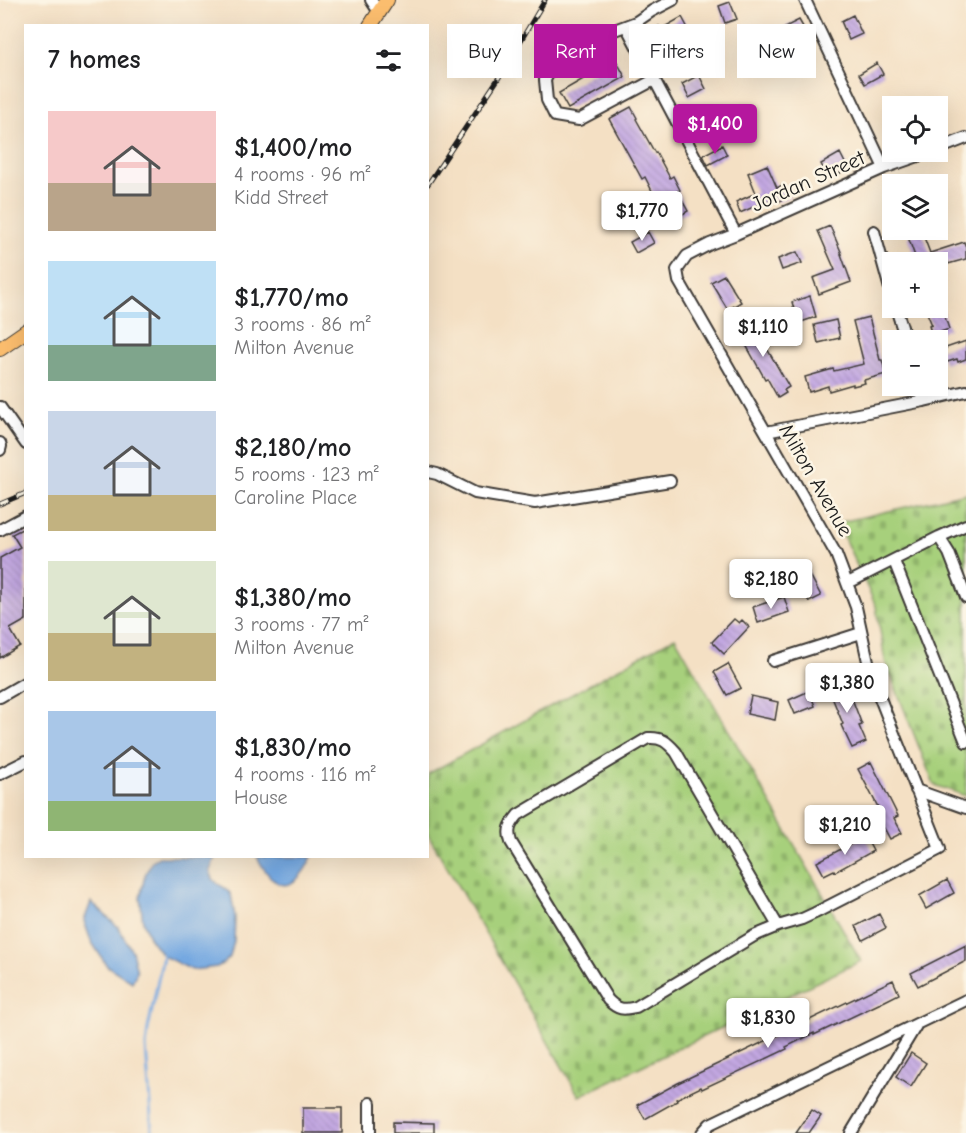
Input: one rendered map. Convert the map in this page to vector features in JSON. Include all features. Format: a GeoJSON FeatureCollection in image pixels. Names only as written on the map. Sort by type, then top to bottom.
{"type":"FeatureCollection","features":[{"type":"Feature","properties":{"kind":"main road"},"geometry":{"type":"LineString","coordinates":[[370,24],[375,6],[387,0]]}},
{"type":"Feature","properties":{"kind":"main road"},"geometry":{"type":"LineString","coordinates":[[0,349],[24,332]]}},
{"type":"Feature","properties":{"kind":"street"},"geometry":{"type":"LineString","coordinates":[[654,80],[579,120],[555,116],[547,100],[545,80],[551,68],[560,60],[593,38],[636,22],[673,0]]}},
{"type":"Feature","properties":{"kind":"street"},"geometry":{"type":"LineString","coordinates":[[805,0],[884,168]]}},
{"type":"Feature","properties":{"kind":"street"},"geometry":{"type":"LineString","coordinates":[[626,26],[736,234]]}},
{"type":"Feature","properties":{"kind":"street"},"geometry":{"type":"LineString","coordinates":[[948,145],[966,138]]}},
{"type":"Feature","properties":{"kind":"street","name":"Jordan Street"},"geometry":{"type":"LineString","coordinates":[[736,234],[901,162]]}},
{"type":"Feature","properties":{"kind":"street"},"geometry":{"type":"LineString","coordinates":[[873,231],[882,262]]}},
{"type":"Feature","properties":{"kind":"street","name":"Milton Avenue"},"geometry":{"type":"LineString","coordinates":[[736,234],[687,256],[677,270],[679,281],[836,554],[856,607],[871,675],[940,849],[802,919],[778,926]]}},
{"type":"Feature","properties":{"kind":"street"},"geometry":{"type":"LineString","coordinates":[[766,432],[966,392]]}},
{"type":"Feature","properties":{"kind":"street"},"geometry":{"type":"LineString","coordinates":[[922,396],[924,401]]}},
{"type":"Feature","properties":{"kind":"street"},"geometry":{"type":"LineString","coordinates":[[0,407],[24,441]]}},
{"type":"Feature","properties":{"kind":"street"},"geometry":{"type":"LineString","coordinates":[[0,443],[0,450]]}},
{"type":"Feature","properties":{"kind":"street"},"geometry":{"type":"LineString","coordinates":[[429,472],[475,493],[535,503],[670,481]]}},
{"type":"Feature","properties":{"kind":"street"},"geometry":{"type":"LineString","coordinates":[[0,530],[24,517]]}},
{"type":"Feature","properties":{"kind":"street"},"geometry":{"type":"LineString","coordinates":[[848,583],[966,525]]}},
{"type":"Feature","properties":{"kind":"street"},"geometry":{"type":"LineString","coordinates":[[939,537],[949,553],[966,597]]}},
{"type":"Feature","properties":{"kind":"street"},"geometry":{"type":"LineString","coordinates":[[894,561],[966,742]]}},
{"type":"Feature","properties":{"kind":"street"},"geometry":{"type":"LineString","coordinates":[[773,661],[861,633]]}},
{"type":"Feature","properties":{"kind":"street"},"geometry":{"type":"LineString","coordinates":[[0,697],[24,683]]}},
{"type":"Feature","properties":{"kind":"street"},"geometry":{"type":"LineString","coordinates":[[648,738],[667,742],[676,752],[778,926],[754,936],[636,1006],[624,1009],[614,1007],[511,842],[508,833],[512,822],[518,815],[648,738]]}},
{"type":"Feature","properties":{"kind":"street"},"geometry":{"type":"LineString","coordinates":[[0,774],[24,762]]}},
{"type":"Feature","properties":{"kind":"street"},"geometry":{"type":"LineString","coordinates":[[916,790],[966,807]]}},
{"type":"Feature","properties":{"kind":"street"},"geometry":{"type":"LineString","coordinates":[[702,1133],[710,1124],[966,1000]]}},
{"type":"Feature","properties":{"kind":"street"},"geometry":{"type":"LineString","coordinates":[[851,1133],[917,1024]]}},
{"type":"Feature","properties":{"kind":"street"},"geometry":{"type":"LineString","coordinates":[[370,1103],[370,1133]]}},
{"type":"Feature","properties":{"kind":"green space"},"geometry":{"type":"Polygon","coordinates":[[[966,493],[966,796],[934,785],[885,661],[876,606],[837,523],[966,493]]]}},
{"type":"Feature","properties":{"kind":"green space"},"geometry":{"type":"Polygon","coordinates":[[[675,637],[861,961],[579,1096],[429,836],[429,773],[675,637]]]}},
{"type":"Feature","properties":{"kind":"water"},"geometry":{"type":"Polygon","coordinates":[[[157,858],[215,858],[210,871],[213,879],[231,894],[235,917],[234,941],[230,957],[224,963],[217,967],[192,970],[163,956],[149,937],[143,922],[140,898],[145,875],[152,861],[157,858]]]}},
{"type":"Feature","properties":{"kind":"water"},"geometry":{"type":"Polygon","coordinates":[[[258,858],[311,858],[298,878],[284,885],[271,878],[258,858]]]}},
{"type":"Feature","properties":{"kind":"water"},"geometry":{"type":"Polygon","coordinates":[[[91,902],[118,927],[132,951],[137,972],[132,982],[107,966],[91,941],[84,921],[91,902]]]}},
{"type":"Feature","properties":{"kind":"building"},"geometry":{"type":"Polygon","coordinates":[[[730,2],[737,19],[725,23],[719,6],[730,2]]]}},
{"type":"Feature","properties":{"kind":"building"},"geometry":{"type":"Polygon","coordinates":[[[853,15],[862,34],[849,40],[841,21],[853,15]]]}},
{"type":"Feature","properties":{"kind":"building"},"geometry":{"type":"Polygon","coordinates":[[[682,17],[686,24],[670,24],[682,17]]]}},
{"type":"Feature","properties":{"kind":"building"},"geometry":{"type":"Polygon","coordinates":[[[617,62],[625,77],[568,109],[559,93],[585,78],[617,78],[617,62]]]}},
{"type":"Feature","properties":{"kind":"building"},"geometry":{"type":"Polygon","coordinates":[[[877,63],[883,74],[865,84],[859,74],[877,63]]]}},
{"type":"Feature","properties":{"kind":"building"},"geometry":{"type":"Polygon","coordinates":[[[693,78],[700,78],[706,89],[689,98],[682,84],[693,78]]]}},
{"type":"Feature","properties":{"kind":"building"},"geometry":{"type":"Polygon","coordinates":[[[631,107],[670,178],[673,176],[680,190],[677,191],[688,211],[667,223],[645,177],[642,179],[609,119],[631,107]]]}},
{"type":"Feature","properties":{"kind":"building"},"geometry":{"type":"Polygon","coordinates":[[[734,113],[742,128],[718,140],[711,126],[734,113]]]}},
{"type":"Feature","properties":{"kind":"building"},"geometry":{"type":"Polygon","coordinates":[[[722,145],[727,155],[708,165],[703,155],[722,145]]]}},
{"type":"Feature","properties":{"kind":"building"},"geometry":{"type":"Polygon","coordinates":[[[840,153],[848,169],[829,179],[821,164],[840,153]]]}},
{"type":"Feature","properties":{"kind":"building"},"geometry":{"type":"Polygon","coordinates":[[[767,165],[777,188],[784,184],[790,196],[778,202],[776,197],[740,213],[736,202],[756,193],[748,173],[767,165]]]}},
{"type":"Feature","properties":{"kind":"building"},"geometry":{"type":"Polygon","coordinates":[[[830,226],[851,282],[819,294],[813,278],[835,270],[818,231],[830,226]]]}},
{"type":"Feature","properties":{"kind":"building"},"geometry":{"type":"Polygon","coordinates":[[[648,232],[654,243],[636,253],[630,242],[648,232]]]}},
{"type":"Feature","properties":{"kind":"building"},"geometry":{"type":"Polygon","coordinates":[[[909,240],[925,240],[930,252],[913,252],[909,240]]]}},
{"type":"Feature","properties":{"kind":"building"},"geometry":{"type":"Polygon","coordinates":[[[964,242],[966,259],[948,264],[948,252],[933,252],[964,242]]]}},
{"type":"Feature","properties":{"kind":"building"},"geometry":{"type":"Polygon","coordinates":[[[797,252],[802,263],[782,270],[778,259],[797,252]]]}},
{"type":"Feature","properties":{"kind":"building"},"geometry":{"type":"Polygon","coordinates":[[[724,275],[741,302],[728,310],[711,282],[724,275]]]}},
{"type":"Feature","properties":{"kind":"building"},"geometry":{"type":"Polygon","coordinates":[[[810,296],[816,317],[798,323],[792,302],[810,296]]]}},
{"type":"Feature","properties":{"kind":"building"},"geometry":{"type":"Polygon","coordinates":[[[869,317],[880,360],[882,360],[882,375],[853,386],[853,384],[829,391],[828,386],[809,392],[805,377],[864,364],[853,321],[869,317]]]}},
{"type":"Feature","properties":{"kind":"building"},"geometry":{"type":"Polygon","coordinates":[[[929,318],[945,318],[949,329],[930,330],[929,326],[932,325],[929,318]]]}},
{"type":"Feature","properties":{"kind":"building"},"geometry":{"type":"Polygon","coordinates":[[[750,319],[789,387],[784,390],[786,393],[778,398],[736,327],[750,319]]]}},
{"type":"Feature","properties":{"kind":"building"},"geometry":{"type":"Polygon","coordinates":[[[836,320],[840,338],[818,343],[814,325],[836,320]]]}},
{"type":"Feature","properties":{"kind":"building"},"geometry":{"type":"Polygon","coordinates":[[[966,341],[966,359],[948,362],[948,347],[966,341]]]}},
{"type":"Feature","properties":{"kind":"building"},"geometry":{"type":"Polygon","coordinates":[[[24,528],[24,621],[10,629],[20,646],[0,658],[0,558],[20,547],[12,534],[24,528]]]}},
{"type":"Feature","properties":{"kind":"building"},"geometry":{"type":"Polygon","coordinates":[[[806,567],[821,596],[809,602],[794,574],[806,567]]]}},
{"type":"Feature","properties":{"kind":"building"},"geometry":{"type":"Polygon","coordinates":[[[784,597],[789,612],[758,623],[753,607],[784,597]]]}},
{"type":"Feature","properties":{"kind":"building"},"geometry":{"type":"Polygon","coordinates":[[[734,619],[739,623],[742,620],[749,627],[724,654],[712,642],[734,619]]]}},
{"type":"Feature","properties":{"kind":"building"},"geometry":{"type":"Polygon","coordinates":[[[728,664],[741,688],[727,695],[714,672],[728,664]]]}},
{"type":"Feature","properties":{"kind":"building"},"geometry":{"type":"Polygon","coordinates":[[[841,680],[848,697],[851,696],[866,742],[852,748],[827,685],[841,680]]]}},
{"type":"Feature","properties":{"kind":"building"},"geometry":{"type":"Polygon","coordinates":[[[809,691],[815,706],[795,714],[789,700],[809,691]]]}},
{"type":"Feature","properties":{"kind":"building"},"geometry":{"type":"Polygon","coordinates":[[[751,696],[778,702],[775,720],[747,714],[751,696]]]}},
{"type":"Feature","properties":{"kind":"building"},"geometry":{"type":"Polygon","coordinates":[[[871,762],[898,816],[894,818],[902,833],[890,839],[875,811],[879,809],[858,769],[871,762]]]}},
{"type":"Feature","properties":{"kind":"building"},"geometry":{"type":"Polygon","coordinates":[[[865,836],[873,851],[835,872],[834,870],[824,875],[817,862],[865,836]]]}},
{"type":"Feature","properties":{"kind":"building"},"geometry":{"type":"Polygon","coordinates":[[[947,880],[954,893],[926,909],[919,896],[947,880]]]}},
{"type":"Feature","properties":{"kind":"building"},"geometry":{"type":"Polygon","coordinates":[[[879,914],[886,928],[863,940],[856,926],[879,914]]]}},
{"type":"Feature","properties":{"kind":"building"},"geometry":{"type":"Polygon","coordinates":[[[966,945],[966,961],[918,986],[911,973],[966,945]]]}},
{"type":"Feature","properties":{"kind":"building"},"geometry":{"type":"Polygon","coordinates":[[[893,980],[899,994],[814,1035],[814,1033],[786,1047],[787,1049],[676,1099],[677,1101],[645,1119],[637,1105],[678,1083],[893,980]]]}},
{"type":"Feature","properties":{"kind":"building"},"geometry":{"type":"Polygon","coordinates":[[[911,1053],[926,1063],[911,1087],[896,1077],[911,1053]]]}},
{"type":"Feature","properties":{"kind":"building"},"geometry":{"type":"Polygon","coordinates":[[[303,1108],[342,1108],[342,1133],[303,1133],[303,1108]]]}},
{"type":"Feature","properties":{"kind":"building"},"geometry":{"type":"Polygon","coordinates":[[[812,1110],[821,1116],[809,1133],[796,1133],[812,1110]]]}},
{"type":"Feature","properties":{"kind":"building"},"geometry":{"type":"Polygon","coordinates":[[[393,1122],[434,1123],[434,1133],[393,1133],[393,1122]]]}},
{"type":"Feature","properties":{"kind":"waterway"},"geometry":{"type":"LineString","coordinates":[[152,1133],[146,1046],[163,956]]}},
{"type":"Feature","properties":{"kind":"railway"},"geometry":{"type":"LineString","coordinates":[[429,182],[498,79],[545,0]]}},
{"type":"Feature","properties":{"kind":"railway"},"geometry":{"type":"LineString","coordinates":[[0,504],[24,494]]}}]}
